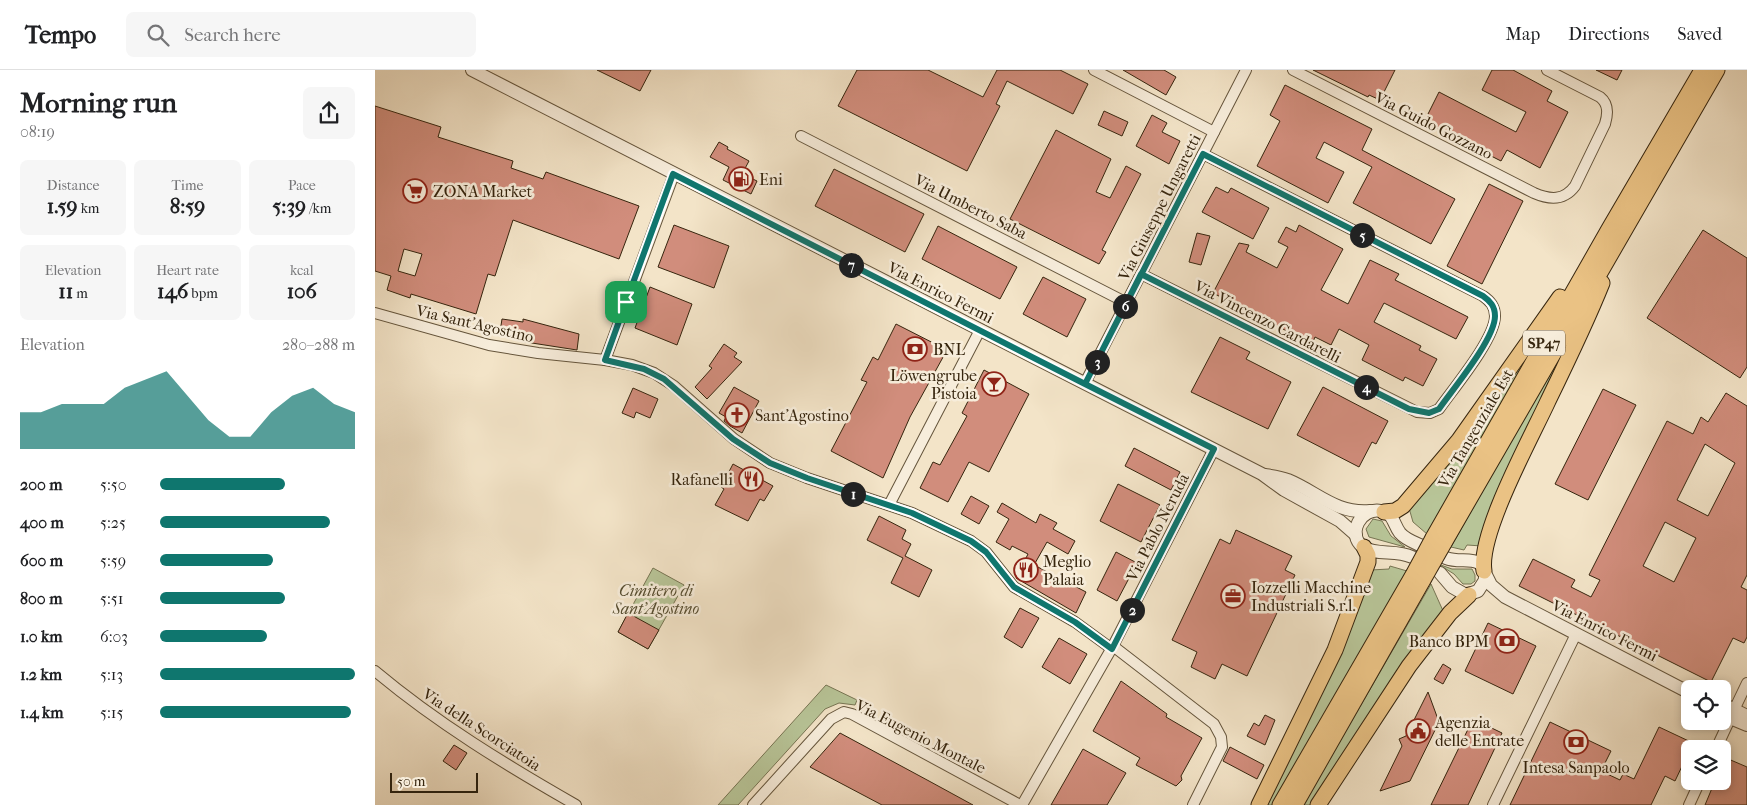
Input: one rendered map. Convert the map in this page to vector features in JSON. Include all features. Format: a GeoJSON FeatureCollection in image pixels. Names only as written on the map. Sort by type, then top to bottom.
{"type":"FeatureCollection","features":[{"type":"Feature","properties":{"kind":"main road","name":"Via Tangenziale Est"},"geometry":{"type":"LineString","coordinates":[[1280,805],[1625,228],[1703,70]]}},
{"type":"Feature","properties":{"kind":"main road","name":"Via Tangenziale Est"},"geometry":{"type":"LineString","coordinates":[[1436,546],[1609,229],[1717,70]]}},
{"type":"Feature","properties":{"kind":"main road"},"geometry":{"type":"LineString","coordinates":[[1484,571],[1485,551],[1503,497],[1585,325],[1625,228]]}},
{"type":"Feature","properties":{"kind":"main road"},"geometry":{"type":"LineString","coordinates":[[1377,511],[1395,511],[1403,506],[1454,446],[1609,229]]}},
{"type":"Feature","properties":{"kind":"main road"},"geometry":{"type":"LineString","coordinates":[[1259,805],[1342,634],[1368,562],[1368,555],[1360,541]]}},
{"type":"Feature","properties":{"kind":"main road","name":"Via Tangenziale Est"},"geometry":{"type":"LineString","coordinates":[[1295,805],[1418,577]]}},
{"type":"Feature","properties":{"kind":"main road"},"geometry":{"type":"LineString","coordinates":[[1318,805],[1409,666],[1450,613],[1471,594]]}},
{"type":"Feature","properties":{"kind":"street","name":"Via Enrico Fermi"},"geometry":{"type":"LineString","coordinates":[[472,70],[1262,474],[1284,490],[1340,520],[1360,541]]}},
{"type":"Feature","properties":{"kind":"street"},"geometry":{"type":"LineString","coordinates":[[1094,70],[1214,132]]}},
{"type":"Feature","properties":{"kind":"street","name":"Via Giuseppe Ungaretti"},"geometry":{"type":"LineString","coordinates":[[1085,384],[1246,70]]}},
{"type":"Feature","properties":{"kind":"street","name":"Via Guido Gozzano"},"geometry":{"type":"LineString","coordinates":[[1293,70],[1534,193],[1551,198],[1571,193],[1605,124],[1608,113],[1606,104],[1600,97],[1547,70]]}},
{"type":"Feature","properties":{"kind":"street","name":"Via Umberto Saba"},"geometry":{"type":"LineString","coordinates":[[801,136],[1127,303]]}},
{"type":"Feature","properties":{"kind":"street","name":"Via Vincenzo Cardarelli"},"geometry":{"type":"LineString","coordinates":[[1141,274],[1409,409],[1429,413],[1439,409],[1491,332],[1495,316],[1490,301],[1203,154]]}},
{"type":"Feature","properties":{"kind":"street"},"geometry":{"type":"LineString","coordinates":[[605,360],[673,174]]}},
{"type":"Feature","properties":{"kind":"street","name":"Via Sant'Agostino"},"geometry":{"type":"LineString","coordinates":[[375,313],[489,345],[538,353],[605,360],[644,369],[664,379],[733,439],[770,463],[807,478],[912,513],[971,541],[986,552],[1014,587],[1075,622],[1113,647],[1214,724],[1219,731],[1222,747],[1193,805]]}},
{"type":"Feature","properties":{"kind":"street"},"geometry":{"type":"LineString","coordinates":[[889,505],[980,330]]}},
{"type":"Feature","properties":{"kind":"street","name":"Via Pablo Neruda"},"geometry":{"type":"LineString","coordinates":[[1113,647],[1214,449]]}},
{"type":"Feature","properties":{"kind":"street","name":"Via Enrico Fermi"},"geometry":{"type":"LineString","coordinates":[[1262,474],[1289,480],[1343,510],[1354,512],[1377,511],[1394,518],[1401,534],[1475,561],[1484,571],[1491,584],[1505,597]]}},
{"type":"Feature","properties":{"kind":"street"},"geometry":{"type":"LineString","coordinates":[[1377,511],[1359,521],[1360,541],[1372,551],[1399,552],[1412,557]]}},
{"type":"Feature","properties":{"kind":"street"},"geometry":{"type":"LineString","coordinates":[[1471,594],[1483,584],[1484,571]]}},
{"type":"Feature","properties":{"kind":"street","name":"Via Enrico Fermi"},"geometry":{"type":"LineString","coordinates":[[1440,573],[1455,590],[1471,594],[1487,593],[1505,597],[1681,688]]}},
{"type":"Feature","properties":{"kind":"street"},"geometry":{"type":"LineString","coordinates":[[1493,805],[1576,634]]}},
{"type":"Feature","properties":{"kind":"street","name":"Via Eugenio Montale"},"geometry":{"type":"LineString","coordinates":[[753,805],[831,719],[844,712],[852,714],[1021,805],[1113,647]]}},
{"type":"Feature","properties":{"kind":"street","name":"Via della Scorciatoia"},"geometry":{"type":"LineString","coordinates":[[375,671],[427,712],[509,766],[576,805]]}},
{"type":"Feature","properties":{"kind":"street"},"geometry":{"type":"LineString","coordinates":[[1731,706],[1747,683]]}},
{"type":"Feature","properties":{"kind":"street"},"geometry":{"type":"LineString","coordinates":[[1731,713],[1747,716]]}},
{"type":"Feature","properties":{"kind":"street"},"geometry":{"type":"LineString","coordinates":[[1731,715],[1747,726]]}},
{"type":"Feature","properties":{"kind":"street"},"geometry":{"type":"LineString","coordinates":[[1689,805],[1696,790]]}},
{"type":"Feature","properties":{"kind":"green space"},"geometry":{"type":"Polygon","coordinates":[[[1552,318],[1427,534],[1413,522],[1409,508],[1552,318]]]}},
{"type":"Feature","properties":{"kind":"green space"},"geometry":{"type":"Polygon","coordinates":[[[1577,323],[1482,546],[1467,545],[1464,550],[1451,547],[1577,323]]]}},
{"type":"Feature","properties":{"kind":"green space"},"geometry":{"type":"Polygon","coordinates":[[[1373,519],[1382,521],[1391,536],[1405,547],[1369,537],[1366,529],[1373,519]]]}},
{"type":"Feature","properties":{"kind":"green space"},"geometry":{"type":"Polygon","coordinates":[[[1438,564],[1452,569],[1472,569],[1475,581],[1471,584],[1463,584],[1454,574],[1438,564]]]}},
{"type":"Feature","properties":{"kind":"green space"},"geometry":{"type":"Polygon","coordinates":[[[1390,566],[1407,571],[1274,805],[1263,805],[1371,570],[1389,569],[1390,566]]]}},
{"type":"Feature","properties":{"kind":"green space","name":"Cimitero di Sant'Agostino"},"geometry":{"type":"Polygon","coordinates":[[[653,568],[684,585],[648,649],[618,632],[653,568]]]}},
{"type":"Feature","properties":{"kind":"green space"},"geometry":{"type":"Polygon","coordinates":[[[1431,584],[1444,613],[1313,805],[1303,805],[1431,584]]]}},
{"type":"Feature","properties":{"kind":"green space"},"geometry":{"type":"Polygon","coordinates":[[[826,685],[857,700],[855,705],[839,703],[825,709],[738,805],[718,805],[826,685]]]}},
{"type":"Feature","properties":{"kind":"building"},"geometry":{"type":"Polygon","coordinates":[[[597,70],[651,70],[640,91],[597,70]]]}},
{"type":"Feature","properties":{"kind":"building"},"geometry":{"type":"Polygon","coordinates":[[[857,70],[928,70],[983,97],[997,70],[1060,70],[1088,84],[1073,114],[1007,81],[996,104],[1000,106],[967,171],[838,106],[857,70]]]}},
{"type":"Feature","properties":{"kind":"building"},"geometry":{"type":"Polygon","coordinates":[[[1123,70],[1164,70],[1176,77],[1166,95],[1123,70]]]}},
{"type":"Feature","properties":{"kind":"building"},"geometry":{"type":"Polygon","coordinates":[[[1313,70],[1395,70],[1380,100],[1369,95],[1368,97],[1313,70]]]}},
{"type":"Feature","properties":{"kind":"building"},"geometry":{"type":"Polygon","coordinates":[[[1492,70],[1513,70],[1552,91],[1547,101],[1568,112],[1540,168],[1507,150],[1501,161],[1424,122],[1439,92],[1516,132],[1526,112],[1482,90],[1492,70]]]}},
{"type":"Feature","properties":{"kind":"building"},"geometry":{"type":"Polygon","coordinates":[[[1596,70],[1622,70],[1617,80],[1596,70]]]}},
{"type":"Feature","properties":{"kind":"building"},"geometry":{"type":"Polygon","coordinates":[[[1285,85],[1372,129],[1362,150],[1455,199],[1431,244],[1353,203],[1372,167],[1324,142],[1316,158],[1344,172],[1328,203],[1257,166],[1280,121],[1270,115],[1285,85]]]}},
{"type":"Feature","properties":{"kind":"building"},"geometry":{"type":"Polygon","coordinates":[[[375,106],[441,127],[438,137],[513,161],[511,168],[543,179],[546,172],[639,206],[619,259],[513,220],[495,276],[488,274],[476,314],[411,294],[410,298],[387,290],[391,276],[375,271],[375,106]],[[404,249],[398,271],[415,276],[422,254],[404,249]]]}},
{"type":"Feature","properties":{"kind":"building"},"geometry":{"type":"Polygon","coordinates":[[[1104,111],[1128,122],[1122,136],[1098,125],[1104,111]]]}},
{"type":"Feature","properties":{"kind":"building"},"geometry":{"type":"Polygon","coordinates":[[[1152,115],[1167,123],[1162,132],[1180,141],[1169,164],[1136,146],[1152,115]]]}},
{"type":"Feature","properties":{"kind":"building"},"geometry":{"type":"Polygon","coordinates":[[[1056,130],[1111,159],[1096,192],[1110,198],[1126,166],[1141,174],[1102,250],[1106,252],[1099,264],[1010,219],[1056,130]]]}},
{"type":"Feature","properties":{"kind":"building"},"geometry":{"type":"Polygon","coordinates":[[[719,142],[728,147],[727,149],[749,161],[742,174],[757,181],[751,194],[723,180],[729,167],[710,157],[719,142]]]}},
{"type":"Feature","properties":{"kind":"building"},"geometry":{"type":"Polygon","coordinates":[[[834,169],[924,214],[905,252],[815,206],[834,169]]]}},
{"type":"Feature","properties":{"kind":"building"},"geometry":{"type":"Polygon","coordinates":[[[1489,184],[1523,201],[1482,284],[1447,266],[1489,184]]]}},
{"type":"Feature","properties":{"kind":"building"},"geometry":{"type":"Polygon","coordinates":[[[1216,187],[1228,193],[1231,188],[1269,208],[1253,239],[1202,212],[1216,187]]]}},
{"type":"Feature","properties":{"kind":"building"},"geometry":{"type":"Polygon","coordinates":[[[674,225],[729,246],[714,288],[658,267],[674,225]]]}},
{"type":"Feature","properties":{"kind":"building"},"geometry":{"type":"Polygon","coordinates":[[[1299,225],[1343,249],[1321,290],[1348,304],[1370,260],[1399,274],[1395,280],[1468,317],[1456,339],[1384,303],[1374,322],[1421,346],[1419,350],[1437,359],[1423,386],[1405,377],[1403,381],[1362,360],[1369,345],[1339,329],[1331,345],[1315,337],[1312,344],[1213,293],[1239,243],[1249,245],[1246,252],[1277,268],[1288,247],[1278,242],[1286,227],[1296,232],[1299,225]]]}},
{"type":"Feature","properties":{"kind":"building"},"geometry":{"type":"Polygon","coordinates":[[[938,226],[1017,267],[1000,299],[922,259],[938,226]]]}},
{"type":"Feature","properties":{"kind":"building"},"geometry":{"type":"Polygon","coordinates":[[[1703,230],[1747,258],[1747,367],[1740,378],[1647,318],[1703,230]]]}},
{"type":"Feature","properties":{"kind":"building"},"geometry":{"type":"Polygon","coordinates":[[[1197,233],[1210,236],[1201,265],[1189,262],[1197,233]]]}},
{"type":"Feature","properties":{"kind":"building"},"geometry":{"type":"Polygon","coordinates":[[[1043,277],[1086,299],[1067,337],[1023,314],[1043,277]]]}},
{"type":"Feature","properties":{"kind":"building"},"geometry":{"type":"Polygon","coordinates":[[[650,287],[692,304],[677,345],[635,328],[650,287]]]}},
{"type":"Feature","properties":{"kind":"building"},"geometry":{"type":"Polygon","coordinates":[[[502,319],[523,322],[523,319],[579,334],[577,350],[519,341],[520,336],[500,332],[502,319]]]}},
{"type":"Feature","properties":{"kind":"building"},"geometry":{"type":"Polygon","coordinates":[[[896,324],[947,350],[910,417],[883,478],[831,451],[867,382],[861,380],[873,357],[878,360],[896,324]]]}},
{"type":"Feature","properties":{"kind":"building"},"geometry":{"type":"Polygon","coordinates":[[[1220,337],[1250,352],[1246,359],[1291,382],[1268,429],[1191,392],[1220,337]]]}},
{"type":"Feature","properties":{"kind":"building"},"geometry":{"type":"Polygon","coordinates":[[[724,344],[737,353],[734,357],[742,362],[707,399],[695,387],[712,368],[709,366],[724,344]]]}},
{"type":"Feature","properties":{"kind":"building"},"geometry":{"type":"Polygon","coordinates":[[[984,370],[1029,394],[989,472],[969,462],[948,502],[920,488],[933,462],[940,465],[967,416],[962,413],[984,370]]]}},
{"type":"Feature","properties":{"kind":"building","name":"Sant'Agostino"},"geometry":{"type":"Polygon","coordinates":[[[734,387],[759,401],[742,433],[724,421],[726,417],[719,413],[734,387]]]}},
{"type":"Feature","properties":{"kind":"building"},"geometry":{"type":"Polygon","coordinates":[[[1323,387],[1388,421],[1376,444],[1372,442],[1359,467],[1297,435],[1323,387]]]}},
{"type":"Feature","properties":{"kind":"building"},"geometry":{"type":"Polygon","coordinates":[[[633,388],[658,399],[650,418],[636,412],[634,418],[622,413],[633,388]]]}},
{"type":"Feature","properties":{"kind":"building"},"geometry":{"type":"Polygon","coordinates":[[[1603,389],[1636,405],[1588,500],[1555,484],[1603,389]]]}},
{"type":"Feature","properties":{"kind":"building"},"geometry":{"type":"Polygon","coordinates":[[[1726,393],[1747,406],[1747,575],[1741,587],[1747,590],[1747,637],[1744,643],[1733,638],[1712,680],[1707,680],[1519,586],[1533,559],[1575,580],[1571,587],[1591,597],[1600,580],[1589,575],[1667,421],[1693,434],[1701,417],[1708,422],[1726,393]],[[1705,444],[1677,500],[1708,516],[1735,463],[1705,444]],[[1665,522],[1643,566],[1674,582],[1696,538],[1665,522]]]}},
{"type":"Feature","properties":{"kind":"building"},"geometry":{"type":"Polygon","coordinates":[[[1134,448],[1180,472],[1171,490],[1125,466],[1134,448]]]}},
{"type":"Feature","properties":{"kind":"building"},"geometry":{"type":"Polygon","coordinates":[[[733,464],[773,486],[764,501],[760,499],[748,521],[715,505],[724,489],[721,487],[733,464]]]}},
{"type":"Feature","properties":{"kind":"building"},"geometry":{"type":"Polygon","coordinates":[[[1118,484],[1160,505],[1141,542],[1100,521],[1118,484]]]}},
{"type":"Feature","properties":{"kind":"building"},"geometry":{"type":"Polygon","coordinates":[[[971,496],[989,506],[979,524],[961,514],[971,496]]]}},
{"type":"Feature","properties":{"kind":"building"},"geometry":{"type":"Polygon","coordinates":[[[1002,503],[1036,523],[1040,514],[1057,523],[1053,529],[1075,541],[1068,554],[1047,542],[1034,565],[1086,592],[1076,613],[1016,578],[1028,554],[1012,546],[1010,550],[996,542],[1009,519],[997,512],[1002,503]]]}},
{"type":"Feature","properties":{"kind":"building"},"geometry":{"type":"Polygon","coordinates":[[[879,516],[906,530],[902,539],[911,544],[905,556],[932,570],[919,597],[891,583],[903,558],[867,540],[879,516]]]}},
{"type":"Feature","properties":{"kind":"building"},"geometry":{"type":"Polygon","coordinates":[[[1236,530],[1292,556],[1285,570],[1295,575],[1247,676],[1222,664],[1215,679],[1191,667],[1197,652],[1172,640],[1220,539],[1230,544],[1236,530]]]}},
{"type":"Feature","properties":{"kind":"building"},"geometry":{"type":"Polygon","coordinates":[[[1116,552],[1137,563],[1117,601],[1097,590],[1116,552]]]}},
{"type":"Feature","properties":{"kind":"building"},"geometry":{"type":"Polygon","coordinates":[[[1020,608],[1039,618],[1022,648],[1004,637],[1020,608]]]}},
{"type":"Feature","properties":{"kind":"building"},"geometry":{"type":"Polygon","coordinates":[[[628,613],[659,630],[648,649],[618,632],[628,613]]]}},
{"type":"Feature","properties":{"kind":"building"},"geometry":{"type":"Polygon","coordinates":[[[1488,623],[1536,646],[1513,694],[1465,671],[1488,623]]]}},
{"type":"Feature","properties":{"kind":"building"},"geometry":{"type":"Polygon","coordinates":[[[1059,638],[1087,654],[1070,684],[1042,667],[1059,638]]]}},
{"type":"Feature","properties":{"kind":"building"},"geometry":{"type":"Polygon","coordinates":[[[1443,664],[1451,669],[1443,684],[1434,679],[1443,664]]]}},
{"type":"Feature","properties":{"kind":"building"},"geometry":{"type":"Polygon","coordinates":[[[1121,681],[1167,714],[1166,717],[1202,738],[1181,776],[1182,780],[1176,786],[1136,765],[1140,758],[1093,731],[1121,681]]]}},
{"type":"Feature","properties":{"kind":"building"},"geometry":{"type":"Polygon","coordinates":[[[1428,692],[1439,722],[1410,781],[1380,791],[1402,746],[1399,739],[1406,736],[1428,692]]]}},
{"type":"Feature","properties":{"kind":"building"},"geometry":{"type":"Polygon","coordinates":[[[1265,715],[1275,720],[1265,745],[1247,736],[1254,723],[1259,726],[1265,715]]]}},
{"type":"Feature","properties":{"kind":"building"},"geometry":{"type":"Polygon","coordinates":[[[1473,719],[1502,733],[1468,805],[1431,805],[1473,719]]]}},
{"type":"Feature","properties":{"kind":"building"},"geometry":{"type":"Polygon","coordinates":[[[1550,722],[1611,751],[1601,771],[1620,780],[1623,774],[1634,779],[1659,727],[1687,740],[1681,740],[1681,768],[1675,781],[1665,776],[1651,805],[1510,805],[1550,722]]]}},
{"type":"Feature","properties":{"kind":"building"},"geometry":{"type":"Polygon","coordinates":[[[840,733],[973,805],[882,805],[810,767],[840,733]]]}},
{"type":"Feature","properties":{"kind":"building"},"geometry":{"type":"Polygon","coordinates":[[[454,745],[467,753],[456,770],[443,761],[454,745]]]}},
{"type":"Feature","properties":{"kind":"building"},"geometry":{"type":"Polygon","coordinates":[[[1230,747],[1264,765],[1257,779],[1223,761],[1230,747]]]}},
{"type":"Feature","properties":{"kind":"building"},"geometry":{"type":"Polygon","coordinates":[[[1083,749],[1126,773],[1107,805],[1051,805],[1083,749]]]}},
{"type":"Feature","properties":{"kind":"building"},"geometry":{"type":"Polygon","coordinates":[[[1731,760],[1747,767],[1747,805],[1705,805],[1711,790],[1731,790],[1731,760]]]}},
{"type":"Feature","properties":{"kind":"place","name":"Eni"},"geometry":{"type":"Point","coordinates":[741,179]}},
{"type":"Feature","properties":{"kind":"place","name":"ZONA Market"},"geometry":{"type":"Point","coordinates":[415,191]}},
{"type":"Feature","properties":{"kind":"place","name":"BNL"},"geometry":{"type":"Point","coordinates":[915,349]}},
{"type":"Feature","properties":{"kind":"place","name":"Löwengrube Pistoia"},"geometry":{"type":"Point","coordinates":[994,384]}},
{"type":"Feature","properties":{"kind":"place","name":"Sant'Agostino"},"geometry":{"type":"Point","coordinates":[737,415]}},
{"type":"Feature","properties":{"kind":"place","name":"Rafanelli"},"geometry":{"type":"Point","coordinates":[751,479]}},
{"type":"Feature","properties":{"kind":"place","name":"Meglio Palaia"},"geometry":{"type":"Point","coordinates":[1026,570]}},
{"type":"Feature","properties":{"kind":"place","name":"Iozzelli Macchine Industriali S.r.l."},"geometry":{"type":"Point","coordinates":[1233,596]}},
{"type":"Feature","properties":{"kind":"place","name":"Banco BPM"},"geometry":{"type":"Point","coordinates":[1507,641]}},
{"type":"Feature","properties":{"kind":"place","name":"Agenzia delle Entrate"},"geometry":{"type":"Point","coordinates":[1418,731]}},
{"type":"Feature","properties":{"kind":"place","name":"Intesa Sanpaolo"},"geometry":{"type":"Point","coordinates":[1576,742]}},
{"type":"Feature","properties":{"kind":"route"},"geometry":{"type":"LineString","coordinates":[[626,302],[605,360],[632,365],[664,379],[733,439],[770,463],[789,472],[840,490],[912,513],[971,541],[986,552],[1008,582],[1014,587],[1075,622],[1112,649],[1214,449],[1085,384],[1141,274],[1409,409],[1423,413],[1435,412],[1439,409],[1485,342],[1491,332],[1495,316],[1494,308],[1490,301],[1483,296],[1203,154],[1105,345],[1085,384],[673,174],[626,302]]}}]}
